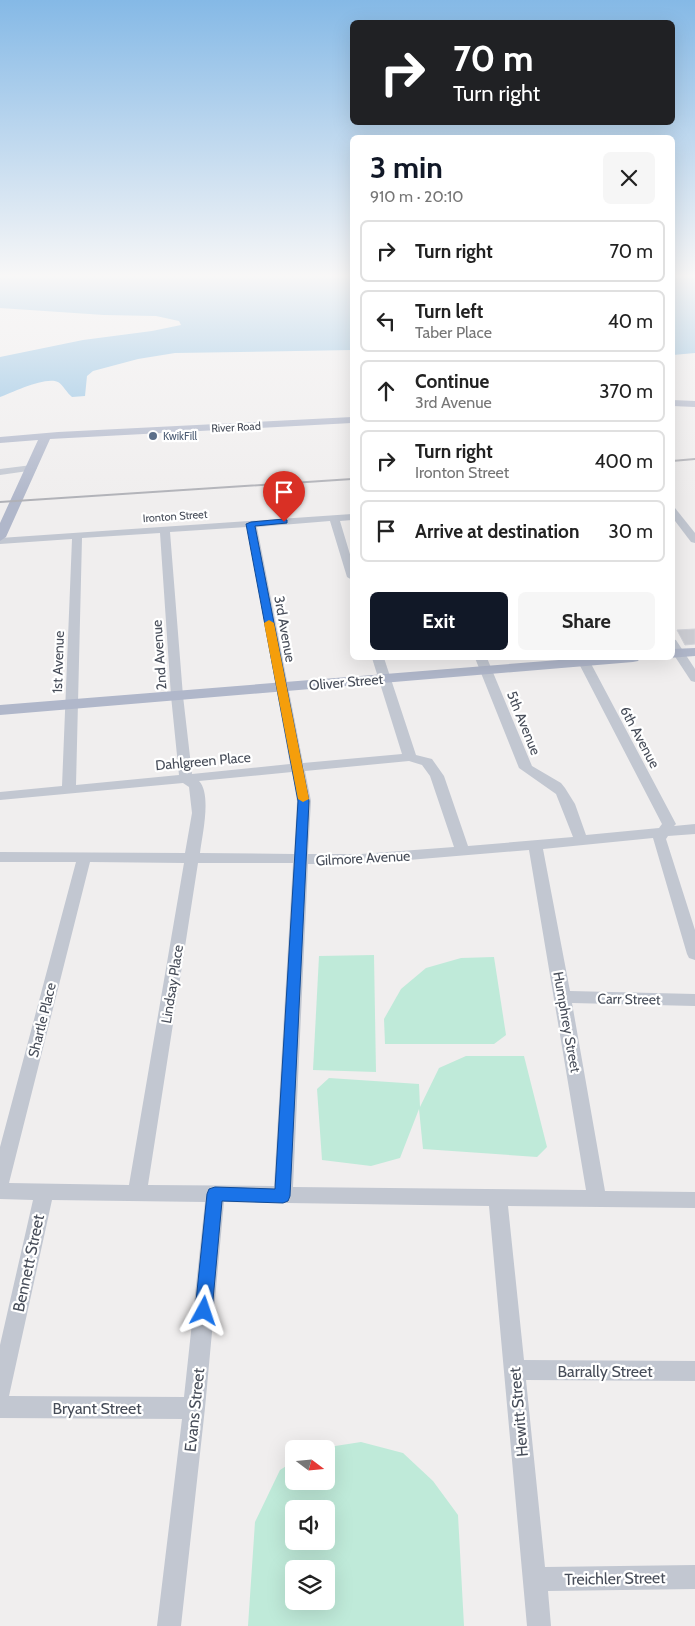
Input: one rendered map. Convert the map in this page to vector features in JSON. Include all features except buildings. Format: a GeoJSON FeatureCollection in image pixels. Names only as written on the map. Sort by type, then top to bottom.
{"type":"FeatureCollection","features":[{"type":"Feature","properties":{"kind":"main road"},"geometry":{"type":"LineString","coordinates":[[675,404],[695,404]]}},
{"type":"Feature","properties":{"kind":"main road","name":"River Road"},"geometry":{"type":"LineString","coordinates":[[0,440],[350,420]]}},
{"type":"Feature","properties":{"kind":"main road"},"geometry":{"type":"LineString","coordinates":[[0,537],[46,436]]}},
{"type":"Feature","properties":{"kind":"main road","name":"Oliver Street"},"geometry":{"type":"LineString","coordinates":[[0,710],[384,678],[484,664],[563,660]]}},
{"type":"Feature","properties":{"kind":"street"},"geometry":{"type":"LineString","coordinates":[[0,472],[32,468]]}},
{"type":"Feature","properties":{"kind":"street"},"geometry":{"type":"LineString","coordinates":[[675,514],[695,540]]}},
{"type":"Feature","properties":{"kind":"street","name":"Ironton Street"},"geometry":{"type":"LineString","coordinates":[[0,541],[350,517]]}},
{"type":"Feature","properties":{"kind":"street"},"geometry":{"type":"LineString","coordinates":[[334,518],[350,570]]}},
{"type":"Feature","properties":{"kind":"street","name":"3rd Avenue"},"geometry":{"type":"LineString","coordinates":[[251,524],[304,801],[283,1196]]}},
{"type":"Feature","properties":{"kind":"street","name":"2nd Avenue"},"geometry":{"type":"LineString","coordinates":[[165,529],[177,696],[186,779]]}},
{"type":"Feature","properties":{"kind":"street","name":"1st Avenue"},"geometry":{"type":"LineString","coordinates":[[70,789],[77,535]]}},
{"type":"Feature","properties":{"kind":"street"},"geometry":{"type":"LineString","coordinates":[[680,651],[695,678]]}},
{"type":"Feature","properties":{"kind":"street"},"geometry":{"type":"LineString","coordinates":[[379,660],[410,757],[427,762],[436,776],[463,851]]}},
{"type":"Feature","properties":{"kind":"street","name":"6th Avenue"},"geometry":{"type":"LineString","coordinates":[[584,660],[669,824],[665,831]]}},
{"type":"Feature","properties":{"kind":"street","name":"5th Avenue"},"geometry":{"type":"LineString","coordinates":[[484,664],[526,768],[554,785],[563,794],[581,840]]}},
{"type":"Feature","properties":{"kind":"street","name":"Dahlgreen Place"},"geometry":{"type":"LineString","coordinates":[[0,796],[410,757]]}},
{"type":"Feature","properties":{"kind":"street","name":"Lindsay Place"},"geometry":{"type":"LineString","coordinates":[[137,1194],[199,813],[196,785],[186,779]]}},
{"type":"Feature","properties":{"kind":"street","name":"Gilmore Avenue"},"geometry":{"type":"LineString","coordinates":[[0,857],[361,860],[695,829]]}},
{"type":"Feature","properties":{"kind":"street"},"geometry":{"type":"LineString","coordinates":[[665,831],[659,839],[695,954]]}},
{"type":"Feature","properties":{"kind":"street","name":"Humphrey Street"},"geometry":{"type":"LineString","coordinates":[[535,845],[597,1199]]}},
{"type":"Feature","properties":{"kind":"street","name":"Shartle Place"},"geometry":{"type":"LineString","coordinates":[[0,1182],[84,858]]}},
{"type":"Feature","properties":{"kind":"street","name":"Carr Street"},"geometry":{"type":"LineString","coordinates":[[563,997],[695,1000]]}},
{"type":"Feature","properties":{"kind":"street"},"geometry":{"type":"LineString","coordinates":[[0,1191],[695,1200]]}},
{"type":"Feature","properties":{"kind":"street","name":"Bennett Street"},"geometry":{"type":"LineString","coordinates":[[0,1392],[44,1193]]}},
{"type":"Feature","properties":{"kind":"street","name":"Evans Street"},"geometry":{"type":"LineString","coordinates":[[170,1626],[215,1194]]}},
{"type":"Feature","properties":{"kind":"street","name":"Hewitt Street"},"geometry":{"type":"LineString","coordinates":[[498,1198],[539,1626]]}},
{"type":"Feature","properties":{"kind":"street","name":"Barrally Street"},"geometry":{"type":"LineString","coordinates":[[514,1370],[695,1371]]}},
{"type":"Feature","properties":{"kind":"street","name":"Bryant Street"},"geometry":{"type":"LineString","coordinates":[[0,1407],[194,1408]]}},
{"type":"Feature","properties":{"kind":"street","name":"Treichler Street"},"geometry":{"type":"LineString","coordinates":[[534,1579],[695,1578]]}},
{"type":"Feature","properties":{"kind":"green space"},"geometry":{"type":"Polygon","coordinates":[[[374,955],[376,1072],[313,1070],[319,956],[374,955]]]}},
{"type":"Feature","properties":{"kind":"green space"},"geometry":{"type":"Polygon","coordinates":[[[494,957],[506,1035],[494,1044],[385,1044],[384,1019],[401,989],[426,968],[461,958],[494,957]]]}},
{"type":"Feature","properties":{"kind":"green space"},"geometry":{"type":"Polygon","coordinates":[[[466,1056],[524,1056],[547,1147],[537,1157],[423,1149],[419,1109],[400,1158],[371,1166],[322,1160],[317,1089],[329,1078],[419,1084],[420,1107],[439,1068],[466,1056]]]}},
{"type":"Feature","properties":{"kind":"green space"},"geometry":{"type":"Polygon","coordinates":[[[361,1442],[403,1453],[433,1481],[458,1515],[464,1626],[248,1626],[255,1522],[280,1470],[285,1467],[285,1490],[335,1490],[335,1446],[361,1442]]]}},
{"type":"Feature","properties":{"kind":"water"},"geometry":{"type":"Polygon","coordinates":[[[30,351],[300,351],[175,353],[138,359],[93,371],[87,376],[85,396],[72,397],[60,383],[46,381],[29,385],[0,397],[0,357],[30,351]]]}},
{"type":"Feature","properties":{"kind":"water"},"geometry":{"type":"Polygon","coordinates":[[[675,351],[695,351],[695,353],[675,355],[675,351]]]}},
{"type":"Feature","properties":{"kind":"railway"},"geometry":{"type":"LineString","coordinates":[[675,461],[695,459]]}},
{"type":"Feature","properties":{"kind":"railway"},"geometry":{"type":"LineString","coordinates":[[0,502],[350,479]]}},
{"type":"Feature","properties":{"kind":"slow traffic"},"geometry":{"type":"LineString","coordinates":[[269,623],[303,799]]}},
{"type":"Feature","properties":{"kind":"place","name":"KwikFill"},"geometry":{"type":"Point","coordinates":[153,436]}},
{"type":"Feature","properties":{"kind":"route"},"geometry":{"type":"LineString","coordinates":[[204,1311],[215,1194],[283,1196],[304,801],[251,524],[284,522]]}}]}
